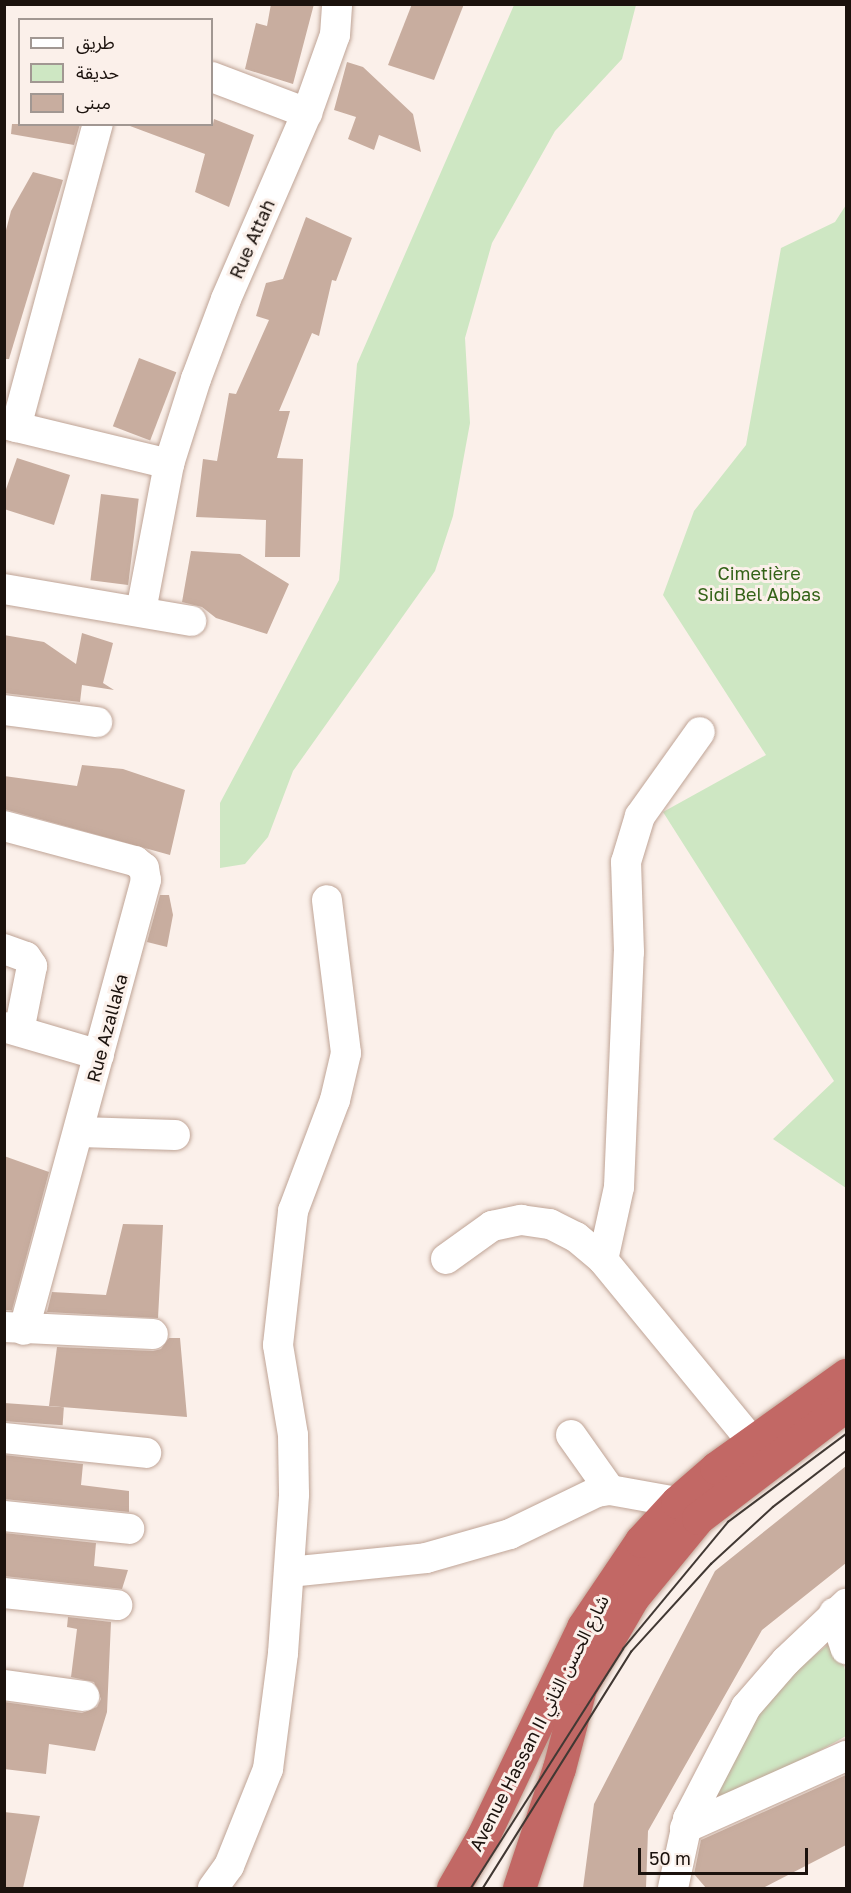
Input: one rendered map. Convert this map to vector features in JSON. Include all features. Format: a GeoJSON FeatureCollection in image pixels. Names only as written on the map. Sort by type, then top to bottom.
{"type":"FeatureCollection","features":[{"type":"Feature","properties":{"kind":"highway","name":"Avenue Hassan II شارع الحسن الثاني"},"geometry":{"type":"LineString","coordinates":[[519,1888],[559,1768],[580,1688],[603,1644],[669,1549],[761,1451],[846,1375]]}},
{"type":"Feature","properties":{"kind":"highway","name":"Avenue Hassan II شارع الحسن الثاني"},"geometry":{"type":"LineString","coordinates":[[453,1888],[483,1836],[583,1627],[641,1541],[677,1502],[761,1451],[846,1404]]}},
{"type":"Feature","properties":{"kind":"street","name":"Rue Attah"},"geometry":{"type":"LineString","coordinates":[[141,610],[169,464],[226,299],[307,113],[335,35],[337,4]]}},
{"type":"Feature","properties":{"kind":"street"},"geometry":{"type":"LineString","coordinates":[[213,77],[307,113]]}},
{"type":"Feature","properties":{"kind":"street"},"geometry":{"type":"LineString","coordinates":[[97,126],[10,426],[169,464]]}},
{"type":"Feature","properties":{"kind":"street"},"geometry":{"type":"LineString","coordinates":[[4,589],[141,610],[191,621]]}},
{"type":"Feature","properties":{"kind":"street"},"geometry":{"type":"LineString","coordinates":[[4,710],[97,722]]}},
{"type":"Feature","properties":{"kind":"street"},"geometry":{"type":"LineString","coordinates":[[603,1260],[619,1187],[629,952],[626,862],[640,816],[700,732]]}},
{"type":"Feature","properties":{"kind":"street","name":"Rue Azallaka"},"geometry":{"type":"LineString","coordinates":[[4,826],[135,861],[144,868],[146,880],[80,1132],[14,1328]]}},
{"type":"Feature","properties":{"kind":"street"},"geometry":{"type":"LineString","coordinates":[[213,1888],[230,1866],[268,1769],[289,1572],[294,1494],[293,1435],[278,1345],[293,1211],[335,1100],[346,1053],[327,900]]}},
{"type":"Feature","properties":{"kind":"street"},"geometry":{"type":"LineString","coordinates":[[4,949],[26,957],[32,966],[12,1029],[99,1055]]}},
{"type":"Feature","properties":{"kind":"street"},"geometry":{"type":"LineString","coordinates":[[80,1132],[175,1135]]}},
{"type":"Feature","properties":{"kind":"street"},"geometry":{"type":"LineString","coordinates":[[446,1259],[492,1226],[521,1220],[550,1224],[576,1237],[603,1260],[761,1451]]}},
{"type":"Feature","properties":{"kind":"street"},"geometry":{"type":"LineString","coordinates":[[14,1328],[153,1334]]}},
{"type":"Feature","properties":{"kind":"street"},"geometry":{"type":"LineString","coordinates":[[571,1435],[610,1490]]}},
{"type":"Feature","properties":{"kind":"street"},"geometry":{"type":"LineString","coordinates":[[4,1438],[146,1453]]}},
{"type":"Feature","properties":{"kind":"street"},"geometry":{"type":"LineString","coordinates":[[289,1572],[426,1558],[510,1534],[597,1492],[610,1490],[677,1502]]}},
{"type":"Feature","properties":{"kind":"street"},"geometry":{"type":"LineString","coordinates":[[4,1516],[129,1529]]}},
{"type":"Feature","properties":{"kind":"street"},"geometry":{"type":"LineString","coordinates":[[4,1593],[117,1605]]}},
{"type":"Feature","properties":{"kind":"street"},"geometry":{"type":"LineString","coordinates":[[840,1609],[846,1649]]}},
{"type":"Feature","properties":{"kind":"street"},"geometry":{"type":"LineString","coordinates":[[673,1888],[685,1828],[746,1707],[840,1609]]}},
{"type":"Feature","properties":{"kind":"street"},"geometry":{"type":"LineString","coordinates":[[4,1685],[84,1696]]}},
{"type":"Feature","properties":{"kind":"street"},"geometry":{"type":"LineString","coordinates":[[685,1828],[846,1756]]}},
{"type":"Feature","properties":{"kind":"green space"},"geometry":{"type":"Polygon","coordinates":[[[514,5],[636,5],[622,59],[555,131],[492,243],[465,338],[470,423],[453,516],[435,571],[293,771],[268,837],[245,864],[220,868],[220,803],[339,580],[357,364],[514,5]]]}},
{"type":"Feature","properties":{"kind":"green space","name":"Cimetière Sidi Bel Abbas"},"geometry":{"type":"Polygon","coordinates":[[[846,205],[846,1188],[773,1139],[834,1081],[663,812],[766,755],[663,595],[694,511],[746,445],[781,248],[835,222],[846,205]]]}},
{"type":"Feature","properties":{"kind":"green space"},"geometry":{"type":"Polygon","coordinates":[[[835,1639],[846,1673],[846,1736],[722,1805],[710,1798],[776,1686],[835,1639]]]}},
{"type":"Feature","properties":{"kind":"building"},"geometry":{"type":"Polygon","coordinates":[[[271,4],[314,4],[293,84],[245,69],[256,23],[267,26],[271,4]]]}},
{"type":"Feature","properties":{"kind":"building"},"geometry":{"type":"Polygon","coordinates":[[[412,4],[464,4],[434,80],[388,65],[412,4]]]}},
{"type":"Feature","properties":{"kind":"building"},"geometry":{"type":"Polygon","coordinates":[[[347,62],[363,67],[413,114],[421,152],[379,135],[374,150],[348,139],[356,117],[334,110],[347,62]]]}},
{"type":"Feature","properties":{"kind":"building"},"geometry":{"type":"Polygon","coordinates":[[[214,119],[254,135],[229,207],[195,192],[205,154],[130,126],[213,126],[214,119]]]}},
{"type":"Feature","properties":{"kind":"building"},"geometry":{"type":"Polygon","coordinates":[[[12,124],[18,124],[18,126],[79,126],[74,145],[11,134],[12,124]]]}},
{"type":"Feature","properties":{"kind":"building"},"geometry":{"type":"Polygon","coordinates":[[[33,172],[63,180],[9,359],[4,359],[4,238],[11,211],[33,172]]]}},
{"type":"Feature","properties":{"kind":"building"},"geometry":{"type":"Polygon","coordinates":[[[306,217],[352,238],[336,281],[332,280],[319,336],[312,333],[279,411],[290,411],[277,458],[303,459],[300,557],[265,557],[266,520],[196,517],[203,459],[217,461],[229,393],[236,394],[269,320],[256,316],[266,283],[283,279],[306,217]]]}},
{"type":"Feature","properties":{"kind":"building"},"geometry":{"type":"Polygon","coordinates":[[[139,358],[176,372],[150,440],[113,426],[139,358]]]}},
{"type":"Feature","properties":{"kind":"building"},"geometry":{"type":"Polygon","coordinates":[[[17,458],[70,475],[54,525],[4,509],[4,495],[17,458]]]}},
{"type":"Feature","properties":{"kind":"building"},"geometry":{"type":"Polygon","coordinates":[[[101,494],[139,499],[128,585],[90,580],[101,494]]]}},
{"type":"Feature","properties":{"kind":"building"},"geometry":{"type":"Polygon","coordinates":[[[191,551],[240,554],[289,584],[267,634],[216,618],[202,607],[182,602],[191,551]]]}},
{"type":"Feature","properties":{"kind":"building"},"geometry":{"type":"Polygon","coordinates":[[[82,633],[113,643],[103,683],[114,690],[82,685],[80,702],[4,693],[4,635],[44,642],[76,664],[82,633]]]}},
{"type":"Feature","properties":{"kind":"building"},"geometry":{"type":"Polygon","coordinates":[[[82,765],[123,769],[185,790],[170,855],[4,809],[4,776],[77,786],[82,765]]]}},
{"type":"Feature","properties":{"kind":"building"},"geometry":{"type":"Polygon","coordinates":[[[160,895],[169,895],[173,915],[167,947],[147,942],[160,895]]]}},
{"type":"Feature","properties":{"kind":"building"},"geometry":{"type":"Polygon","coordinates":[[[4,1156],[49,1172],[12,1310],[4,1310],[4,1156]]]}},
{"type":"Feature","properties":{"kind":"building"},"geometry":{"type":"Polygon","coordinates":[[[123,1224],[163,1225],[158,1318],[47,1312],[52,1292],[106,1295],[123,1224]]]}},
{"type":"Feature","properties":{"kind":"building"},"geometry":{"type":"Polygon","coordinates":[[[169,1338],[180,1338],[187,1417],[49,1406],[57,1347],[153,1351],[161,1349],[169,1338]]]}},
{"type":"Feature","properties":{"kind":"building"},"geometry":{"type":"Polygon","coordinates":[[[4,1403],[64,1407],[63,1425],[4,1421],[4,1403]]]}},
{"type":"Feature","properties":{"kind":"building"},"geometry":{"type":"Polygon","coordinates":[[[4,1455],[83,1464],[81,1485],[129,1491],[129,1512],[4,1499],[4,1455]]]}},
{"type":"Feature","properties":{"kind":"building"},"geometry":{"type":"Polygon","coordinates":[[[846,1466],[846,1563],[762,1630],[648,1831],[646,1888],[583,1888],[594,1804],[715,1571],[846,1466]]]}},
{"type":"Feature","properties":{"kind":"building"},"geometry":{"type":"Polygon","coordinates":[[[4,1533],[96,1543],[94,1566],[128,1570],[122,1589],[4,1576],[4,1533]]]}},
{"type":"Feature","properties":{"kind":"building"},"geometry":{"type":"Polygon","coordinates":[[[68,1617],[111,1622],[107,1712],[95,1751],[49,1744],[46,1774],[4,1769],[4,1702],[82,1713],[97,1707],[101,1699],[94,1682],[71,1677],[77,1629],[67,1627],[68,1617]]]}},
{"type":"Feature","properties":{"kind":"building"},"geometry":{"type":"Polygon","coordinates":[[[846,1775],[846,1845],[763,1888],[706,1888],[694,1874],[701,1840],[846,1775]]]}},
{"type":"Feature","properties":{"kind":"building"},"geometry":{"type":"Polygon","coordinates":[[[4,1812],[40,1816],[23,1888],[4,1888],[4,1812]]]}},
{"type":"Feature","properties":{"kind":"tram line"},"geometry":{"type":"LineString","coordinates":[[471,1888],[623,1649],[728,1522],[846,1434]]}},
{"type":"Feature","properties":{"kind":"tram line"},"geometry":{"type":"LineString","coordinates":[[483,1888],[631,1652],[711,1564],[773,1507],[846,1451]]}}]}
